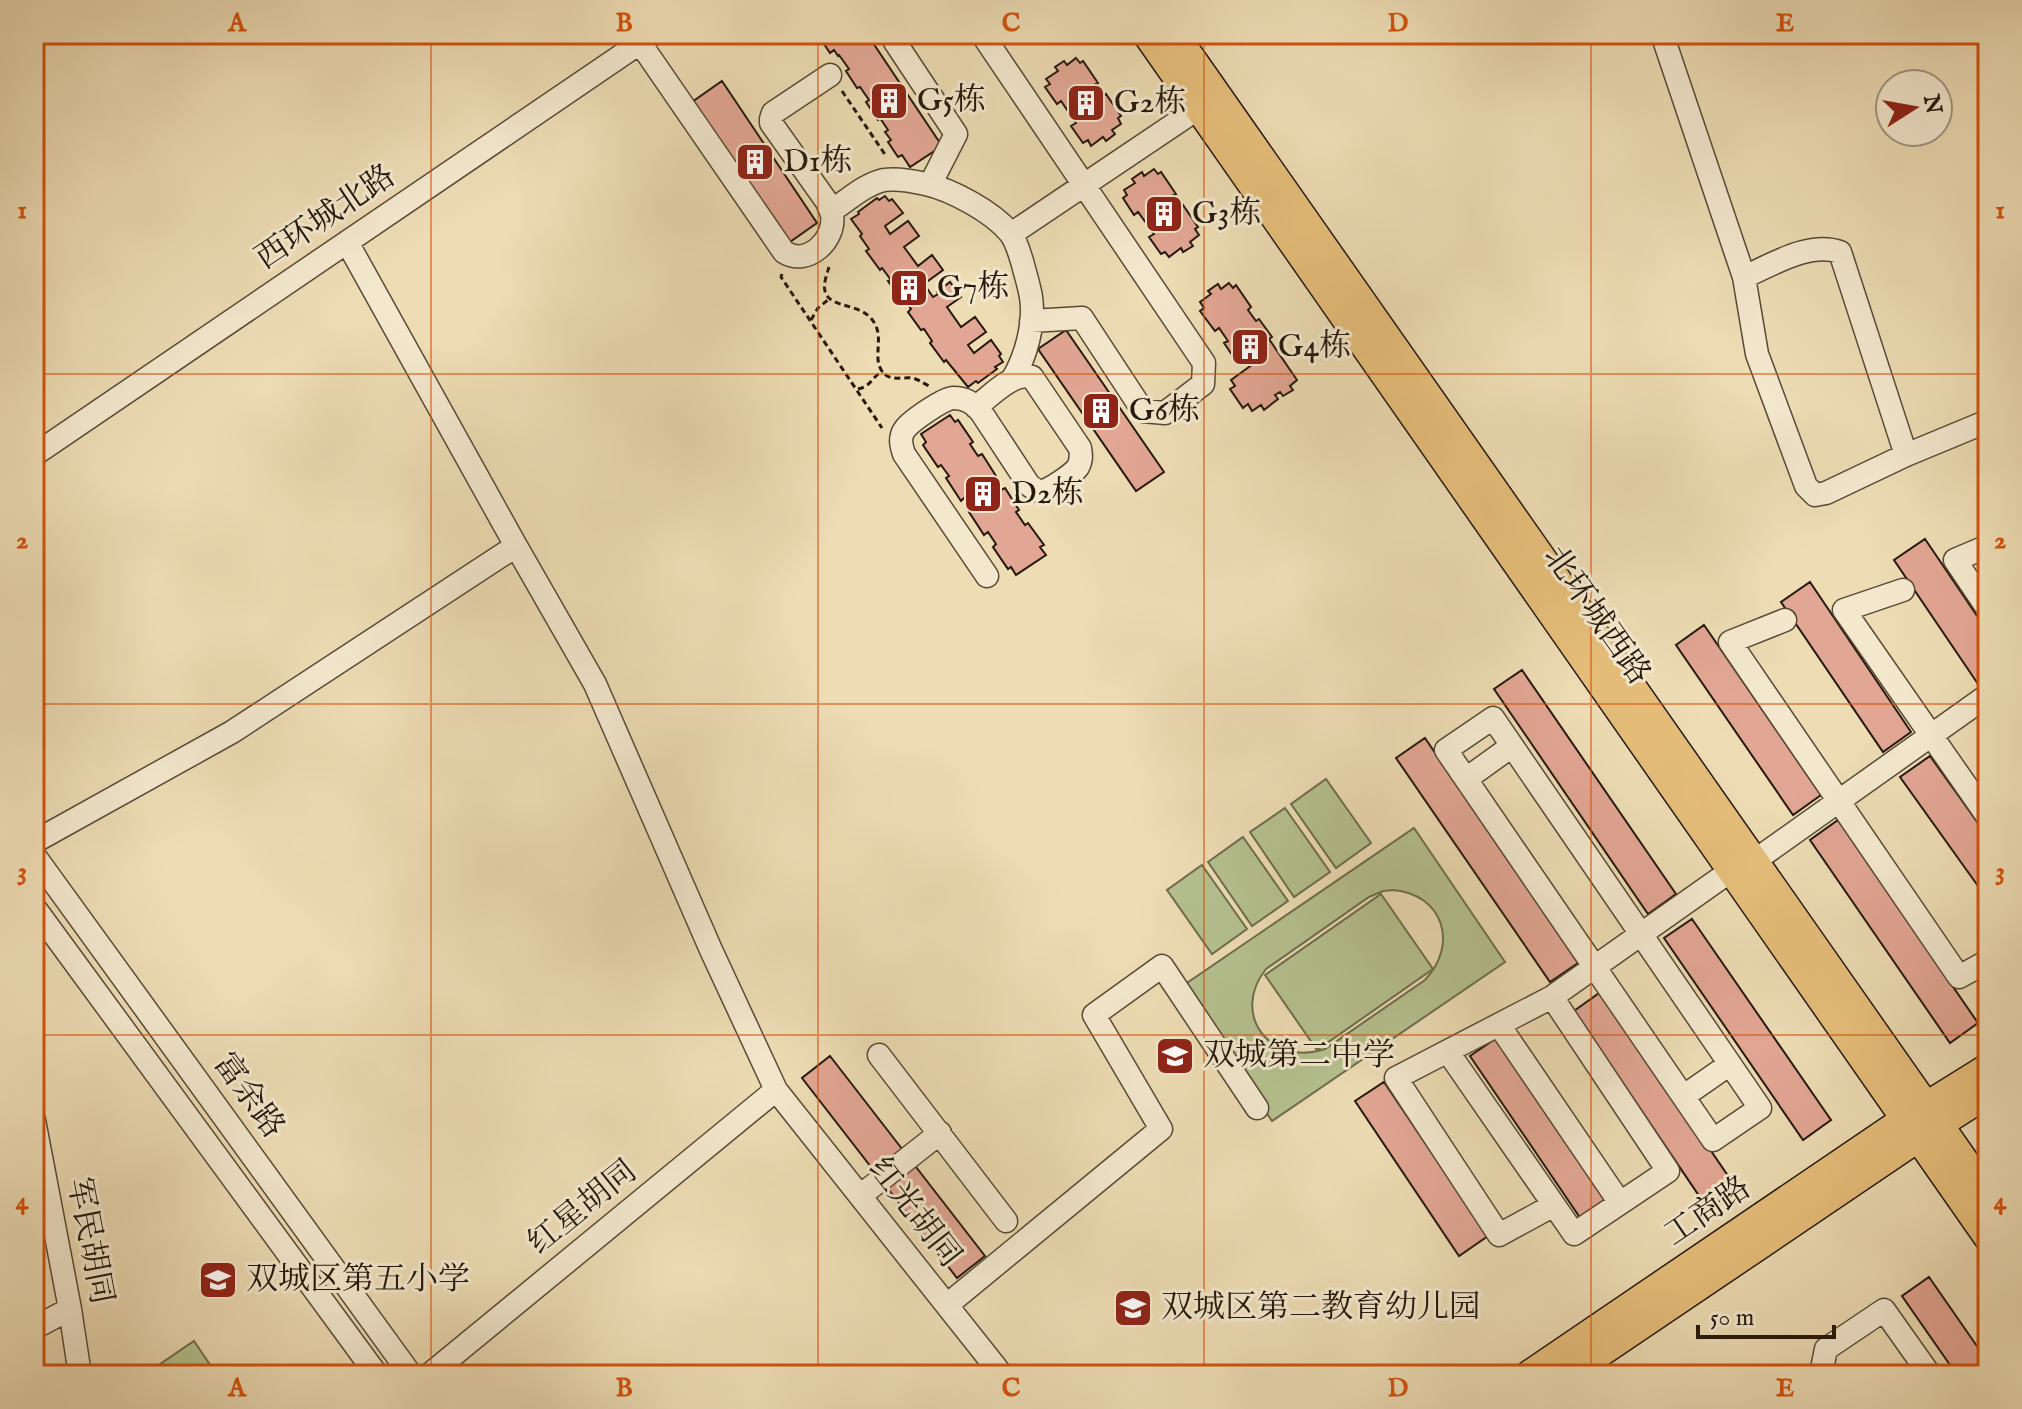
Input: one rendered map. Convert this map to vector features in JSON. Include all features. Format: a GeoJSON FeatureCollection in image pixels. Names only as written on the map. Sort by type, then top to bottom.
{"type":"FeatureCollection","features":[{"type":"Feature","properties":{"kind":"main road","name":"北环城西路"},"geometry":{"type":"LineString","coordinates":[[1147,34],[1208,101],[1922,1122],[1988,1237]]}},
{"type":"Feature","properties":{"kind":"main road","name":"北环城西路"},"geometry":{"type":"LineString","coordinates":[[1174,34],[1208,101]]}},
{"type":"Feature","properties":{"kind":"main road"},"geometry":{"type":"LineString","coordinates":[[1922,1122],[1988,1068]]}},
{"type":"Feature","properties":{"kind":"main road"},"geometry":{"type":"LineString","coordinates":[[1922,1122],[1988,1093]]}},
{"type":"Feature","properties":{"kind":"main road","name":"北环城西路"},"geometry":{"type":"LineString","coordinates":[[1922,1122],[1988,1195]]}},
{"type":"Feature","properties":{"kind":"main road","name":"工商路"},"geometry":{"type":"LineString","coordinates":[[1529,1375],[1922,1122]]}},
{"type":"Feature","properties":{"kind":"main road","name":"工商路"},"geometry":{"type":"LineString","coordinates":[[1567,1375],[1922,1122]]}},
{"type":"Feature","properties":{"kind":"street"},"geometry":{"type":"LineString","coordinates":[[896,34],[895,42],[956,134],[930,185]]}},
{"type":"Feature","properties":{"kind":"street"},"geometry":{"type":"LineString","coordinates":[[982,34],[1204,363],[1203,384],[1165,413],[1143,411],[1082,318],[1031,321]]}},
{"type":"Feature","properties":{"kind":"street"},"geometry":{"type":"LineString","coordinates":[[1662,34],[1744,277],[1757,354],[1806,486],[1815,495],[1826,493],[1988,421]]}},
{"type":"Feature","properties":{"kind":"street"},"geometry":{"type":"LineString","coordinates":[[647,39],[784,252],[795,257],[807,256],[819,249],[831,228],[831,211],[771,119],[773,113],[830,75]]}},
{"type":"Feature","properties":{"kind":"street","name":"西环城北路"},"geometry":{"type":"LineString","coordinates":[[34,455],[647,39]]}},
{"type":"Feature","properties":{"kind":"street"},"geometry":{"type":"LineString","coordinates":[[1011,234],[1208,101]]}},
{"type":"Feature","properties":{"kind":"street"},"geometry":{"type":"LineString","coordinates":[[831,211],[868,187],[887,179],[900,180],[940,187],[965,199],[1011,234],[1020,254],[1031,298],[1031,321],[1024,351],[1012,380]]}},
{"type":"Feature","properties":{"kind":"street","name":"红光胡同"},"geometry":{"type":"LineString","coordinates":[[347,242],[595,684],[776,1090],[1002,1375]]}},
{"type":"Feature","properties":{"kind":"street"},"geometry":{"type":"LineString","coordinates":[[1744,277],[1817,248],[1840,252],[1906,455]]}},
{"type":"Feature","properties":{"kind":"street"},"geometry":{"type":"LineString","coordinates":[[976,407],[1012,380],[1026,375],[1032,377],[1080,448],[1081,460],[1074,472],[1047,490],[1034,489],[972,402],[952,398],[905,429],[900,445],[904,454],[987,576]]}},
{"type":"Feature","properties":{"kind":"street"},"geometry":{"type":"LineString","coordinates":[[34,842],[232,732],[516,546]]}},
{"type":"Feature","properties":{"kind":"street"},"geometry":{"type":"LineString","coordinates":[[1988,546],[1955,560],[1988,609]]}},
{"type":"Feature","properties":{"kind":"street"},"geometry":{"type":"LineString","coordinates":[[1903,590],[1844,610],[1988,817]]}},
{"type":"Feature","properties":{"kind":"street"},"geometry":{"type":"LineString","coordinates":[[1785,620],[1730,642],[1959,977],[1988,961]]}},
{"type":"Feature","properties":{"kind":"street"},"geometry":{"type":"LineString","coordinates":[[1554,1205],[1499,1235],[1396,1078],[1552,997],[1930,736],[1985,702]]}},
{"type":"Feature","properties":{"kind":"street"},"geometry":{"type":"LineString","coordinates":[[1493,718],[1512,746],[1760,1108],[1713,1140],[1446,750],[1493,718]]}},
{"type":"Feature","properties":{"kind":"street"},"geometry":{"type":"LineString","coordinates":[[1466,779],[1512,746]]}},
{"type":"Feature","properties":{"kind":"street","name":"富余路"},"geometry":{"type":"LineString","coordinates":[[34,855],[411,1375]]}},
{"type":"Feature","properties":{"kind":"street","name":"富余路"},"geometry":{"type":"LineString","coordinates":[[34,907],[377,1375]]}},
{"type":"Feature","properties":{"kind":"street"},"geometry":{"type":"LineString","coordinates":[[947,1305],[1161,1129],[1094,1015],[1162,966],[1257,1108]]}},
{"type":"Feature","properties":{"kind":"street"},"geometry":{"type":"LineString","coordinates":[[1448,1052],[1574,1234],[1668,1171],[1552,997]]}},
{"type":"Feature","properties":{"kind":"street"},"geometry":{"type":"LineString","coordinates":[[1499,1025],[1620,1203]]}},
{"type":"Feature","properties":{"kind":"street"},"geometry":{"type":"LineString","coordinates":[[879,1055],[1006,1221]]}},
{"type":"Feature","properties":{"kind":"street"},"geometry":{"type":"LineString","coordinates":[[1684,1096],[1730,1064]]}},
{"type":"Feature","properties":{"kind":"street","name":"红星胡同"},"geometry":{"type":"LineString","coordinates":[[429,1375],[776,1090]]}},
{"type":"Feature","properties":{"kind":"street","name":"军民胡同"},"geometry":{"type":"LineString","coordinates":[[34,1120],[80,1375]]}},
{"type":"Feature","properties":{"kind":"street"},"geometry":{"type":"LineString","coordinates":[[860,1196],[940,1133]]}},
{"type":"Feature","properties":{"kind":"street"},"geometry":{"type":"LineString","coordinates":[[34,1328],[70,1309]]}},
{"type":"Feature","properties":{"kind":"street"},"geometry":{"type":"LineString","coordinates":[[1826,1375],[1822,1369],[1826,1349],[1884,1310],[1930,1375]]}},
{"type":"Feature","properties":{"kind":"path"},"geometry":{"type":"LineString","coordinates":[[830,75],[884,153],[887,179]]}},
{"type":"Feature","properties":{"kind":"path"},"geometry":{"type":"LineString","coordinates":[[826,240],[831,256],[824,289],[829,299],[859,309],[874,322],[879,332],[878,362],[886,375],[916,379],[944,401]]}},
{"type":"Feature","properties":{"kind":"path"},"geometry":{"type":"LineString","coordinates":[[789,255],[781,277],[888,436],[901,437]]}},
{"type":"Feature","properties":{"kind":"path"},"geometry":{"type":"LineString","coordinates":[[811,321],[818,308],[829,299]]}},
{"type":"Feature","properties":{"kind":"path"},"geometry":{"type":"LineString","coordinates":[[857,390],[868,386],[883,371]]}},
{"type":"Feature","properties":{"kind":"green space"},"geometry":{"type":"Polygon","coordinates":[[[1326,779],[1371,843],[1336,868],[1291,804],[1326,779]]]}},
{"type":"Feature","properties":{"kind":"green space"},"geometry":{"type":"Polygon","coordinates":[[[1285,808],[1330,872],[1294,897],[1250,832],[1285,808]]]}},
{"type":"Feature","properties":{"kind":"green space"},"geometry":{"type":"Polygon","coordinates":[[[1414,828],[1505,962],[1272,1121],[1181,987],[1414,828]],[[1393,890],[1369,897],[1266,969],[1256,986],[1252,1003],[1254,1019],[1261,1033],[1288,1050],[1305,1053],[1325,1049],[1425,980],[1435,966],[1443,937],[1434,911],[1410,894],[1393,890]]]}},
{"type":"Feature","properties":{"kind":"green space"},"geometry":{"type":"Polygon","coordinates":[[[1243,837],[1288,901],[1252,926],[1208,862],[1243,837]]]}},
{"type":"Feature","properties":{"kind":"green space"},"geometry":{"type":"Polygon","coordinates":[[[1202,865],[1247,929],[1212,954],[1167,890],[1202,865]]]}},
{"type":"Feature","properties":{"kind":"green space"},"geometry":{"type":"Polygon","coordinates":[[[1381,894],[1433,969],[1317,1050],[1265,975],[1381,894]]]}},
{"type":"Feature","properties":{"kind":"green space"},"geometry":{"type":"Polygon","coordinates":[[[194,1341],[217,1375],[144,1375],[194,1341]]]}},
{"type":"Feature","properties":{"kind":"building","name":"G5栋"},"geometry":{"type":"Polygon","coordinates":[[[824,34],[867,34],[942,146],[910,167],[902,155],[898,157],[888,142],[891,140],[885,132],[888,130],[846,71],[849,69],[834,50],[830,53],[820,38],[824,34]]]}},
{"type":"Feature","properties":{"kind":"building","name":"G2栋"},"geometry":{"type":"Polygon","coordinates":[[[1076,58],[1080,63],[1083,61],[1098,83],[1094,85],[1102,97],[1106,94],[1121,116],[1118,118],[1121,124],[1112,130],[1115,134],[1106,141],[1103,137],[1091,146],[1088,140],[1083,143],[1071,126],[1076,123],[1061,101],[1057,104],[1045,87],[1050,84],[1046,79],[1058,71],[1055,67],[1064,61],[1067,65],[1076,58]]]}},
{"type":"Feature","properties":{"kind":"building","name":"D1栋"},"geometry":{"type":"Polygon","coordinates":[[[722,81],[817,223],[787,244],[692,102],[722,81]]]}},
{"type":"Feature","properties":{"kind":"building","name":"G3栋"},"geometry":{"type":"Polygon","coordinates":[[[1154,169],[1158,174],[1161,172],[1176,194],[1172,196],[1180,208],[1183,205],[1198,227],[1195,229],[1199,235],[1190,242],[1193,246],[1183,252],[1181,248],[1169,257],[1165,252],[1161,254],[1149,237],[1154,234],[1138,212],[1134,215],[1123,198],[1127,195],[1124,190],[1135,183],[1132,179],[1154,169]]]}},
{"type":"Feature","properties":{"kind":"building","name":"G7栋"},"geometry":{"type":"Polygon","coordinates":[[[885,196],[889,201],[892,199],[903,213],[885,226],[890,234],[908,221],[919,236],[904,247],[918,266],[932,255],[943,270],[924,284],[933,297],[950,282],[961,297],[947,307],[961,327],[975,317],[986,332],[968,345],[974,353],[991,340],[1001,354],[999,356],[1003,362],[978,383],[976,381],[968,387],[946,360],[944,362],[924,329],[921,330],[908,312],[911,309],[888,281],[891,280],[866,251],[869,249],[860,236],[862,234],[851,219],[877,198],[879,200],[885,196]]]}},
{"type":"Feature","properties":{"kind":"building","name":"G4栋"},"geometry":{"type":"Polygon","coordinates":[[[1229,283],[1233,288],[1236,285],[1251,307],[1248,310],[1272,337],[1269,339],[1297,380],[1290,386],[1293,390],[1283,396],[1280,392],[1275,395],[1278,399],[1264,410],[1261,405],[1252,411],[1248,404],[1243,408],[1230,389],[1235,386],[1231,380],[1260,359],[1254,350],[1237,362],[1224,343],[1228,341],[1219,328],[1215,331],[1200,311],[1204,308],[1200,302],[1211,294],[1208,291],[1218,284],[1221,289],[1229,283]]]}},
{"type":"Feature","properties":{"kind":"building","name":"G6栋"},"geometry":{"type":"Polygon","coordinates":[[[1066,330],[1164,472],[1136,491],[1038,349],[1066,330]]]}},
{"type":"Feature","properties":{"kind":"building","name":"D2栋"},"geometry":{"type":"Polygon","coordinates":[[[950,415],[955,422],[958,420],[973,442],[970,444],[978,456],[982,454],[996,476],[993,478],[1001,490],[1005,488],[1025,525],[1028,523],[1044,545],[1040,547],[1046,555],[1016,575],[993,547],[996,544],[988,532],[984,535],[964,498],[961,501],[946,478],[949,476],[941,465],[938,467],[923,445],[926,442],[921,434],[950,415]]]}},
{"type":"Feature","properties":{"kind":"building"},"geometry":{"type":"Polygon","coordinates":[[[1925,539],[1988,632],[1988,678],[1978,684],[1894,560],[1925,539]]]}},
{"type":"Feature","properties":{"kind":"building"},"geometry":{"type":"Polygon","coordinates":[[[1810,582],[1911,732],[1883,752],[1781,602],[1810,582]]]}},
{"type":"Feature","properties":{"kind":"building"},"geometry":{"type":"Polygon","coordinates":[[[1704,625],[1821,795],[1793,815],[1676,645],[1704,625]]]}},
{"type":"Feature","properties":{"kind":"building"},"geometry":{"type":"Polygon","coordinates":[[[1522,670],[1676,894],[1648,914],[1494,689],[1522,670]]]}},
{"type":"Feature","properties":{"kind":"building"},"geometry":{"type":"Polygon","coordinates":[[[1425,738],[1578,963],[1550,982],[1396,758],[1425,738]]]}},
{"type":"Feature","properties":{"kind":"building"},"geometry":{"type":"Polygon","coordinates":[[[1930,756],[1988,837],[1988,900],[1900,777],[1930,756]]]}},
{"type":"Feature","properties":{"kind":"building"},"geometry":{"type":"Polygon","coordinates":[[[1838,820],[1978,1023],[1950,1043],[1810,840],[1838,820]]]}},
{"type":"Feature","properties":{"kind":"building"},"geometry":{"type":"Polygon","coordinates":[[[1692,919],[1831,1120],[1803,1140],[1664,938],[1692,919]]]}},
{"type":"Feature","properties":{"kind":"building"},"geometry":{"type":"Polygon","coordinates":[[[1602,991],[1737,1189],[1708,1209],[1574,1011],[1602,991]]]}},
{"type":"Feature","properties":{"kind":"building"},"geometry":{"type":"Polygon","coordinates":[[[1498,1037],[1611,1203],[1583,1222],[1470,1056],[1498,1037]]]}},
{"type":"Feature","properties":{"kind":"building"},"geometry":{"type":"Polygon","coordinates":[[[830,1056],[985,1256],[957,1278],[802,1078],[830,1056]]]}},
{"type":"Feature","properties":{"kind":"building"},"geometry":{"type":"Polygon","coordinates":[[[1384,1082],[1488,1236],[1459,1256],[1355,1101],[1384,1082]]]}},
{"type":"Feature","properties":{"kind":"building"},"geometry":{"type":"Polygon","coordinates":[[[1929,1277],[1988,1362],[1988,1375],[1957,1375],[1902,1296],[1929,1277]]]}},
{"type":"Feature","properties":{"kind":"place","name":"G5栋"},"geometry":{"type":"Point","coordinates":[889,101]}},
{"type":"Feature","properties":{"kind":"place","name":"G2栋"},"geometry":{"type":"Point","coordinates":[1086,103]}},
{"type":"Feature","properties":{"kind":"place","name":"D1栋"},"geometry":{"type":"Point","coordinates":[755,162]}},
{"type":"Feature","properties":{"kind":"place","name":"G3栋"},"geometry":{"type":"Point","coordinates":[1164,214]}},
{"type":"Feature","properties":{"kind":"place","name":"G7栋"},"geometry":{"type":"Point","coordinates":[909,288]}},
{"type":"Feature","properties":{"kind":"place","name":"G4栋"},"geometry":{"type":"Point","coordinates":[1250,347]}},
{"type":"Feature","properties":{"kind":"place","name":"G6栋"},"geometry":{"type":"Point","coordinates":[1101,411]}},
{"type":"Feature","properties":{"kind":"place","name":"D2栋"},"geometry":{"type":"Point","coordinates":[983,494]}},
{"type":"Feature","properties":{"kind":"place","name":"双城第二中学"},"geometry":{"type":"Point","coordinates":[1175,1056]}},
{"type":"Feature","properties":{"kind":"place","name":"双城区第五小学"},"geometry":{"type":"Point","coordinates":[218,1280]}},
{"type":"Feature","properties":{"kind":"place","name":"双城区第二教育幼儿园"},"geometry":{"type":"Point","coordinates":[1133,1308]}}]}
